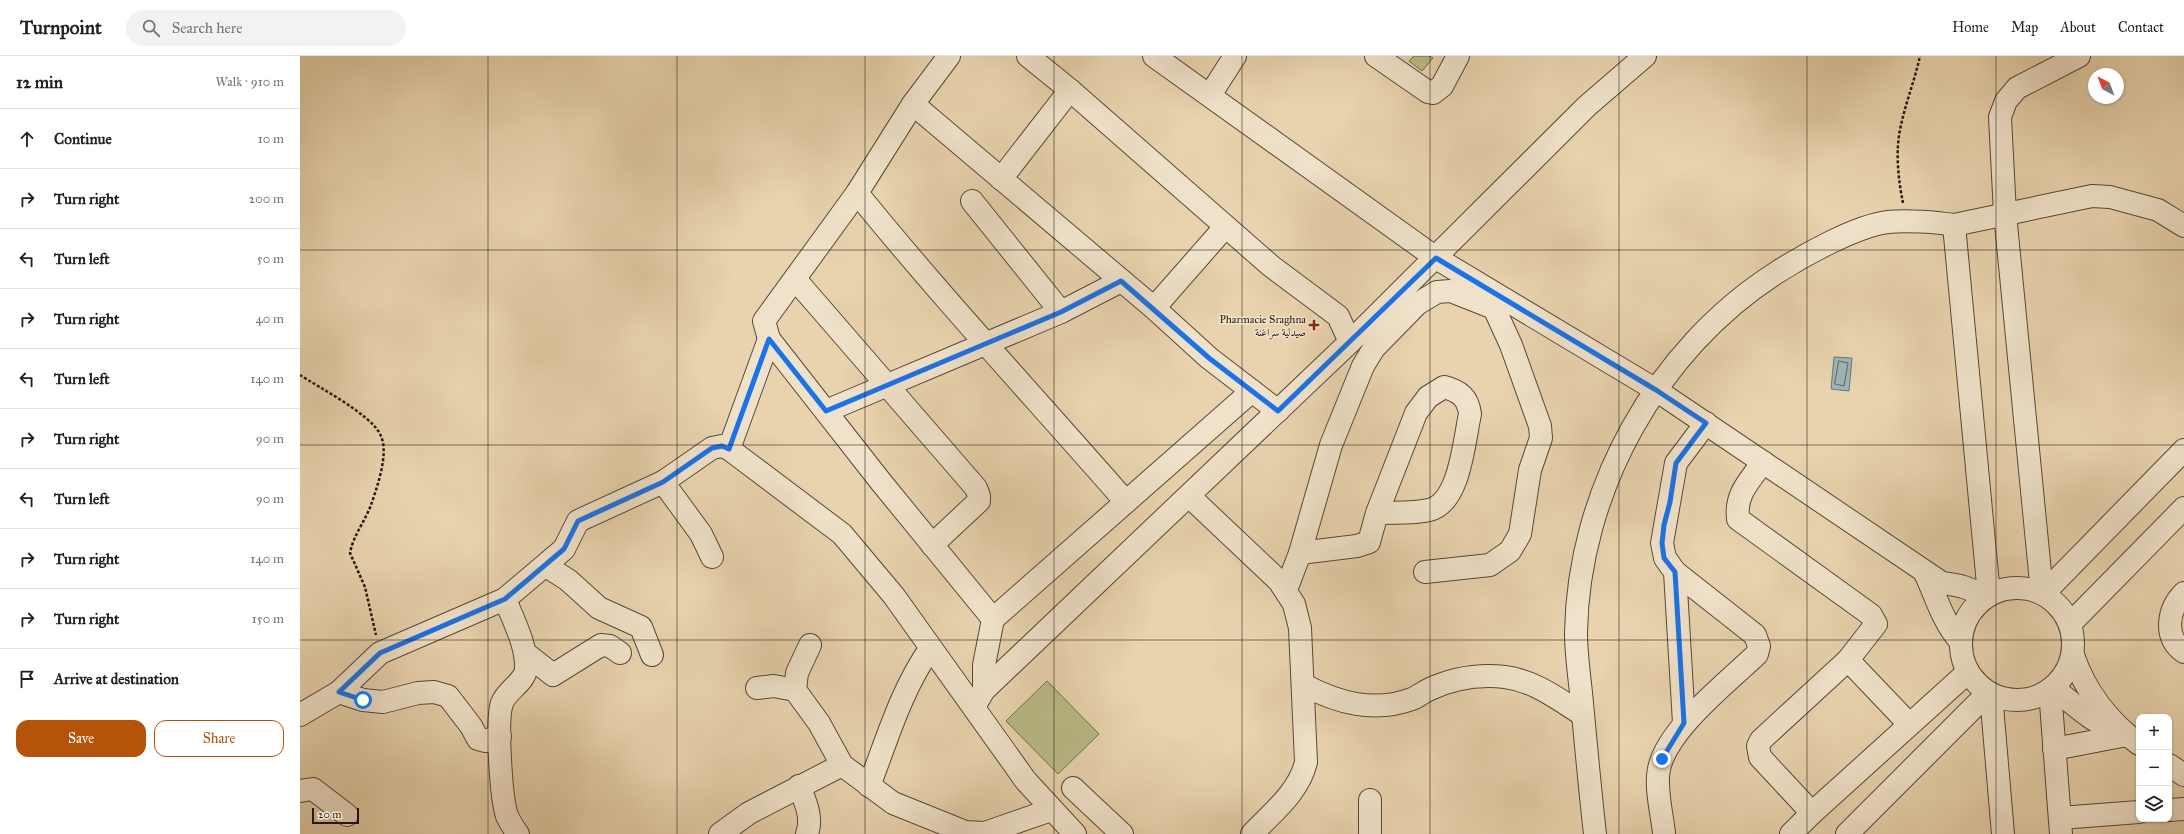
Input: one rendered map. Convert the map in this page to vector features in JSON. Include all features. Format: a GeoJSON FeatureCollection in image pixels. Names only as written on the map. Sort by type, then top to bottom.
{"type":"FeatureCollection","features":[{"type":"Feature","properties":{"kind":"street"},"geometry":{"type":"LineString","coordinates":[[948,56],[913,104],[857,193],[764,322],[769,339],[932,545],[993,619]]}},
{"type":"Feature","properties":{"kind":"street"},"geometry":{"type":"LineString","coordinates":[[1028,56],[1070,90],[1271,266],[1338,316],[1350,342]]}},
{"type":"Feature","properties":{"kind":"street"},"geometry":{"type":"LineString","coordinates":[[1154,56],[1210,94],[1436,258],[1656,390],[1925,573],[1942,583],[1972,589],[1988,596]]}},
{"type":"Feature","properties":{"kind":"street"},"geometry":{"type":"LineString","coordinates":[[1210,94],[1236,56]]}},
{"type":"Feature","properties":{"kind":"street"},"geometry":{"type":"LineString","coordinates":[[1389,60],[1428,92],[1434,93],[1442,86],[1458,56]]}},
{"type":"Feature","properties":{"kind":"street"},"geometry":{"type":"LineString","coordinates":[[979,698],[1350,342],[1587,106],[1645,56]]}},
{"type":"Feature","properties":{"kind":"street"},"geometry":{"type":"LineString","coordinates":[[2042,594],[2005,214],[2000,117],[2006,101],[2017,88],[2079,56]]}},
{"type":"Feature","properties":{"kind":"street"},"geometry":{"type":"LineString","coordinates":[[1001,180],[1070,90]]}},
{"type":"Feature","properties":{"kind":"street"},"geometry":{"type":"LineString","coordinates":[[913,104],[1154,308],[1209,358],[1278,411]]}},
{"type":"Feature","properties":{"kind":"street"},"geometry":{"type":"LineString","coordinates":[[857,193],[920,271],[987,343],[1126,502]]}},
{"type":"Feature","properties":{"kind":"street"},"geometry":{"type":"LineString","coordinates":[[1595,834],[1576,630],[1578,602],[1586,552],[1598,508],[1621,445],[1672,368],[1717,316],[1746,292],[1788,265],[1838,240],[1888,222],[1931,222],[1954,225],[2085,196],[2101,196],[2158,210],[2184,226]]}},
{"type":"Feature","properties":{"kind":"street"},"geometry":{"type":"LineString","coordinates":[[972,201],[1061,312]]}},
{"type":"Feature","properties":{"kind":"street"},"geometry":{"type":"LineString","coordinates":[[1954,225],[1988,596]]}},
{"type":"Feature","properties":{"kind":"street"},"geometry":{"type":"LineString","coordinates":[[1154,308],[1225,227]]}},
{"type":"Feature","properties":{"kind":"street"},"geometry":{"type":"LineString","coordinates":[[795,279],[976,488],[979,501],[932,545]]}},
{"type":"Feature","properties":{"kind":"street"},"geometry":{"type":"LineString","coordinates":[[826,411],[1061,312],[1121,281]]}},
{"type":"Feature","properties":{"kind":"street"},"geometry":{"type":"LineString","coordinates":[[1286,590],[1300,553],[1331,445],[1368,359],[1382,339],[1423,299],[1437,292],[1451,291],[1494,308],[1538,415],[1541,438],[1530,470],[1520,534],[1510,551],[1490,565],[1425,572]]}},
{"type":"Feature","properties":{"kind":"street"},"geometry":{"type":"LineString","coordinates":[[729,449],[769,339]]}},
{"type":"Feature","properties":{"kind":"street"},"geometry":{"type":"LineString","coordinates":[[1300,553],[1357,546],[1369,542],[1377,513],[1416,412],[1421,404],[1432,394],[1444,387],[1461,393],[1469,406],[1470,414],[1455,481],[1450,495],[1440,505],[1427,511],[1377,513]]}},
{"type":"Feature","properties":{"kind":"street"},"geometry":{"type":"LineString","coordinates":[[979,698],[993,619],[1252,391]]}},
{"type":"Feature","properties":{"kind":"street"},"geometry":{"type":"LineString","coordinates":[[1664,833],[1658,778],[1659,767],[1665,752],[1684,723],[1757,654],[1759,646],[1755,635],[1675,572],[1664,558],[1662,543],[1664,525],[1670,502],[1676,463],[1706,423]]}},
{"type":"Feature","properties":{"kind":"street"},"geometry":{"type":"LineString","coordinates":[[300,715],[339,692],[380,653],[505,599],[546,566],[564,549],[578,521],[663,482],[712,448],[722,446],[729,449],[842,534],[894,596],[930,650],[979,698],[1026,781],[1051,810],[1075,834]]}},
{"type":"Feature","properties":{"kind":"street"},"geometry":{"type":"LineString","coordinates":[[2042,594],[2184,450]]}},
{"type":"Feature","properties":{"kind":"street"},"geometry":{"type":"LineString","coordinates":[[1763,462],[1740,496],[1736,506],[1738,519],[1875,618],[1876,624],[1848,660],[1761,740],[1758,746],[1760,758],[1812,813]]}},
{"type":"Feature","properties":{"kind":"street"},"geometry":{"type":"LineString","coordinates":[[663,482],[701,534],[712,557]]}},
{"type":"Feature","properties":{"kind":"street"},"geometry":{"type":"LineString","coordinates":[[1189,496],[1286,590],[1294,604],[1299,622],[1307,753],[1304,772],[1294,790],[1252,834]]}},
{"type":"Feature","properties":{"kind":"street"},"geometry":{"type":"LineString","coordinates":[[2070,624],[2184,508]]}},
{"type":"Feature","properties":{"kind":"street"},"geometry":{"type":"LineString","coordinates":[[546,566],[568,580],[599,608],[641,627],[652,654]]}},
{"type":"Feature","properties":{"kind":"street"},"geometry":{"type":"LineString","coordinates":[[1675,572],[1684,723]]}},
{"type":"Feature","properties":{"kind":"street"},"geometry":{"type":"LineString","coordinates":[[1925,573],[1939,602],[1944,619],[1951,632],[1961,642]]}},
{"type":"Feature","properties":{"kind":"street"},"geometry":{"type":"LineString","coordinates":[[2024,588],[2042,594],[2060,606],[2070,624],[2073,634],[2073,655],[2066,673],[2052,689],[2036,697],[2021,701],[2010,700],[1989,694],[1980,687],[1968,672],[1961,653],[1961,642],[1968,617],[1978,604],[1997,591],[2024,588]]}},
{"type":"Feature","properties":{"kind":"street"},"geometry":{"type":"LineString","coordinates":[[2184,593],[2176,601],[2172,608],[2170,625],[2175,642],[2184,652]]}},
{"type":"Feature","properties":{"kind":"street"},"geometry":{"type":"LineString","coordinates":[[505,599],[525,653],[526,670],[522,680],[509,691],[500,712],[504,800],[507,816],[518,834]]}},
{"type":"Feature","properties":{"kind":"street"},"geometry":{"type":"LineString","coordinates":[[525,653],[553,675],[601,645],[610,646],[620,653]]}},
{"type":"Feature","properties":{"kind":"street"},"geometry":{"type":"LineString","coordinates":[[810,645],[797,673],[795,690],[819,723],[842,765],[893,803],[965,832],[976,834],[985,833],[1051,810]]}},
{"type":"Feature","properties":{"kind":"street"},"geometry":{"type":"LineString","coordinates":[[869,786],[908,686],[918,666],[930,650]]}},
{"type":"Feature","properties":{"kind":"street"},"geometry":{"type":"LineString","coordinates":[[2073,655],[2088,689],[2129,737]]}},
{"type":"Feature","properties":{"kind":"street"},"geometry":{"type":"LineString","coordinates":[[1848,660],[1909,724]]}},
{"type":"Feature","properties":{"kind":"street"},"geometry":{"type":"LineString","coordinates":[[1791,834],[1909,724],[1968,672]]}},
{"type":"Feature","properties":{"kind":"street"},"geometry":{"type":"LineString","coordinates":[[1304,685],[1328,698],[1343,702],[1373,706],[1413,699],[1427,691],[1457,680],[1478,676],[1505,677],[1536,685],[1583,715]]}},
{"type":"Feature","properties":{"kind":"street"},"geometry":{"type":"LineString","coordinates":[[757,688],[774,686],[795,690]]}},
{"type":"Feature","properties":{"kind":"street"},"geometry":{"type":"LineString","coordinates":[[2052,689],[2100,724],[2129,737]]}},
{"type":"Feature","properties":{"kind":"street"},"geometry":{"type":"LineString","coordinates":[[2052,689],[2054,749],[2060,826],[2136,813]]}},
{"type":"Feature","properties":{"kind":"street"},"geometry":{"type":"LineString","coordinates":[[339,692],[363,700],[383,702],[418,693],[434,692],[448,696],[471,726],[478,739],[484,740],[500,736]]}},
{"type":"Feature","properties":{"kind":"street"},"geometry":{"type":"LineString","coordinates":[[1847,834],[1989,694]]}},
{"type":"Feature","properties":{"kind":"street"},"geometry":{"type":"LineString","coordinates":[[1989,694],[2003,834]]}},
{"type":"Feature","properties":{"kind":"street"},"geometry":{"type":"LineString","coordinates":[[2054,749],[2129,737]]}},
{"type":"Feature","properties":{"kind":"street"},"geometry":{"type":"LineString","coordinates":[[720,834],[749,813],[842,765]]}},
{"type":"Feature","properties":{"kind":"street"},"geometry":{"type":"LineString","coordinates":[[2172,767],[2184,775]]}},
{"type":"Feature","properties":{"kind":"street"},"geometry":{"type":"LineString","coordinates":[[799,786],[809,814],[810,826],[807,834]]}},
{"type":"Feature","properties":{"kind":"street"},"geometry":{"type":"LineString","coordinates":[[1074,788],[1122,834]]}},
{"type":"Feature","properties":{"kind":"street"},"geometry":{"type":"LineString","coordinates":[[300,791],[313,789],[347,815]]}},
{"type":"Feature","properties":{"kind":"street"},"geometry":{"type":"LineString","coordinates":[[1370,800],[1370,834]]}},
{"type":"Feature","properties":{"kind":"street"},"geometry":{"type":"LineString","coordinates":[[2172,810],[2184,809]]}},
{"type":"Feature","properties":{"kind":"path"},"geometry":{"type":"LineString","coordinates":[[1909,222],[1899,185],[1898,146],[1901,127],[1920,56]]}},
{"type":"Feature","properties":{"kind":"path"},"geometry":{"type":"LineString","coordinates":[[300,375],[358,412],[381,435],[384,455],[379,479],[370,507],[350,553],[365,587],[380,653]]}},
{"type":"Feature","properties":{"kind":"green space"},"geometry":{"type":"Polygon","coordinates":[[[1414,56],[1430,56],[1433,58],[1422,71],[1409,61],[1414,56]]]}},
{"type":"Feature","properties":{"kind":"green space"},"geometry":{"type":"Polygon","coordinates":[[[1047,681],[1099,734],[1058,774],[1006,721],[1047,681]]]}},
{"type":"Feature","properties":{"kind":"water"},"geometry":{"type":"Polygon","coordinates":[[[1834,357],[1852,358],[1849,391],[1831,389],[1834,357]]]}},
{"type":"Feature","properties":{"kind":"place","name":"Pharmacie Sraghna صيدلية سراغنة"},"geometry":{"type":"Point","coordinates":[1314,325]}},
{"type":"Feature","properties":{"kind":"route"},"geometry":{"type":"LineString","coordinates":[[363,700],[339,692],[380,653],[505,599],[546,566],[564,549],[578,521],[663,482],[712,448],[722,446],[729,449],[769,339],[826,411],[1061,312],[1121,281],[1154,308],[1209,358],[1278,411],[1436,258],[1656,390],[1706,423],[1676,463],[1670,502],[1664,525],[1662,543],[1664,558],[1675,572],[1684,723],[1662,759]]}}]}
